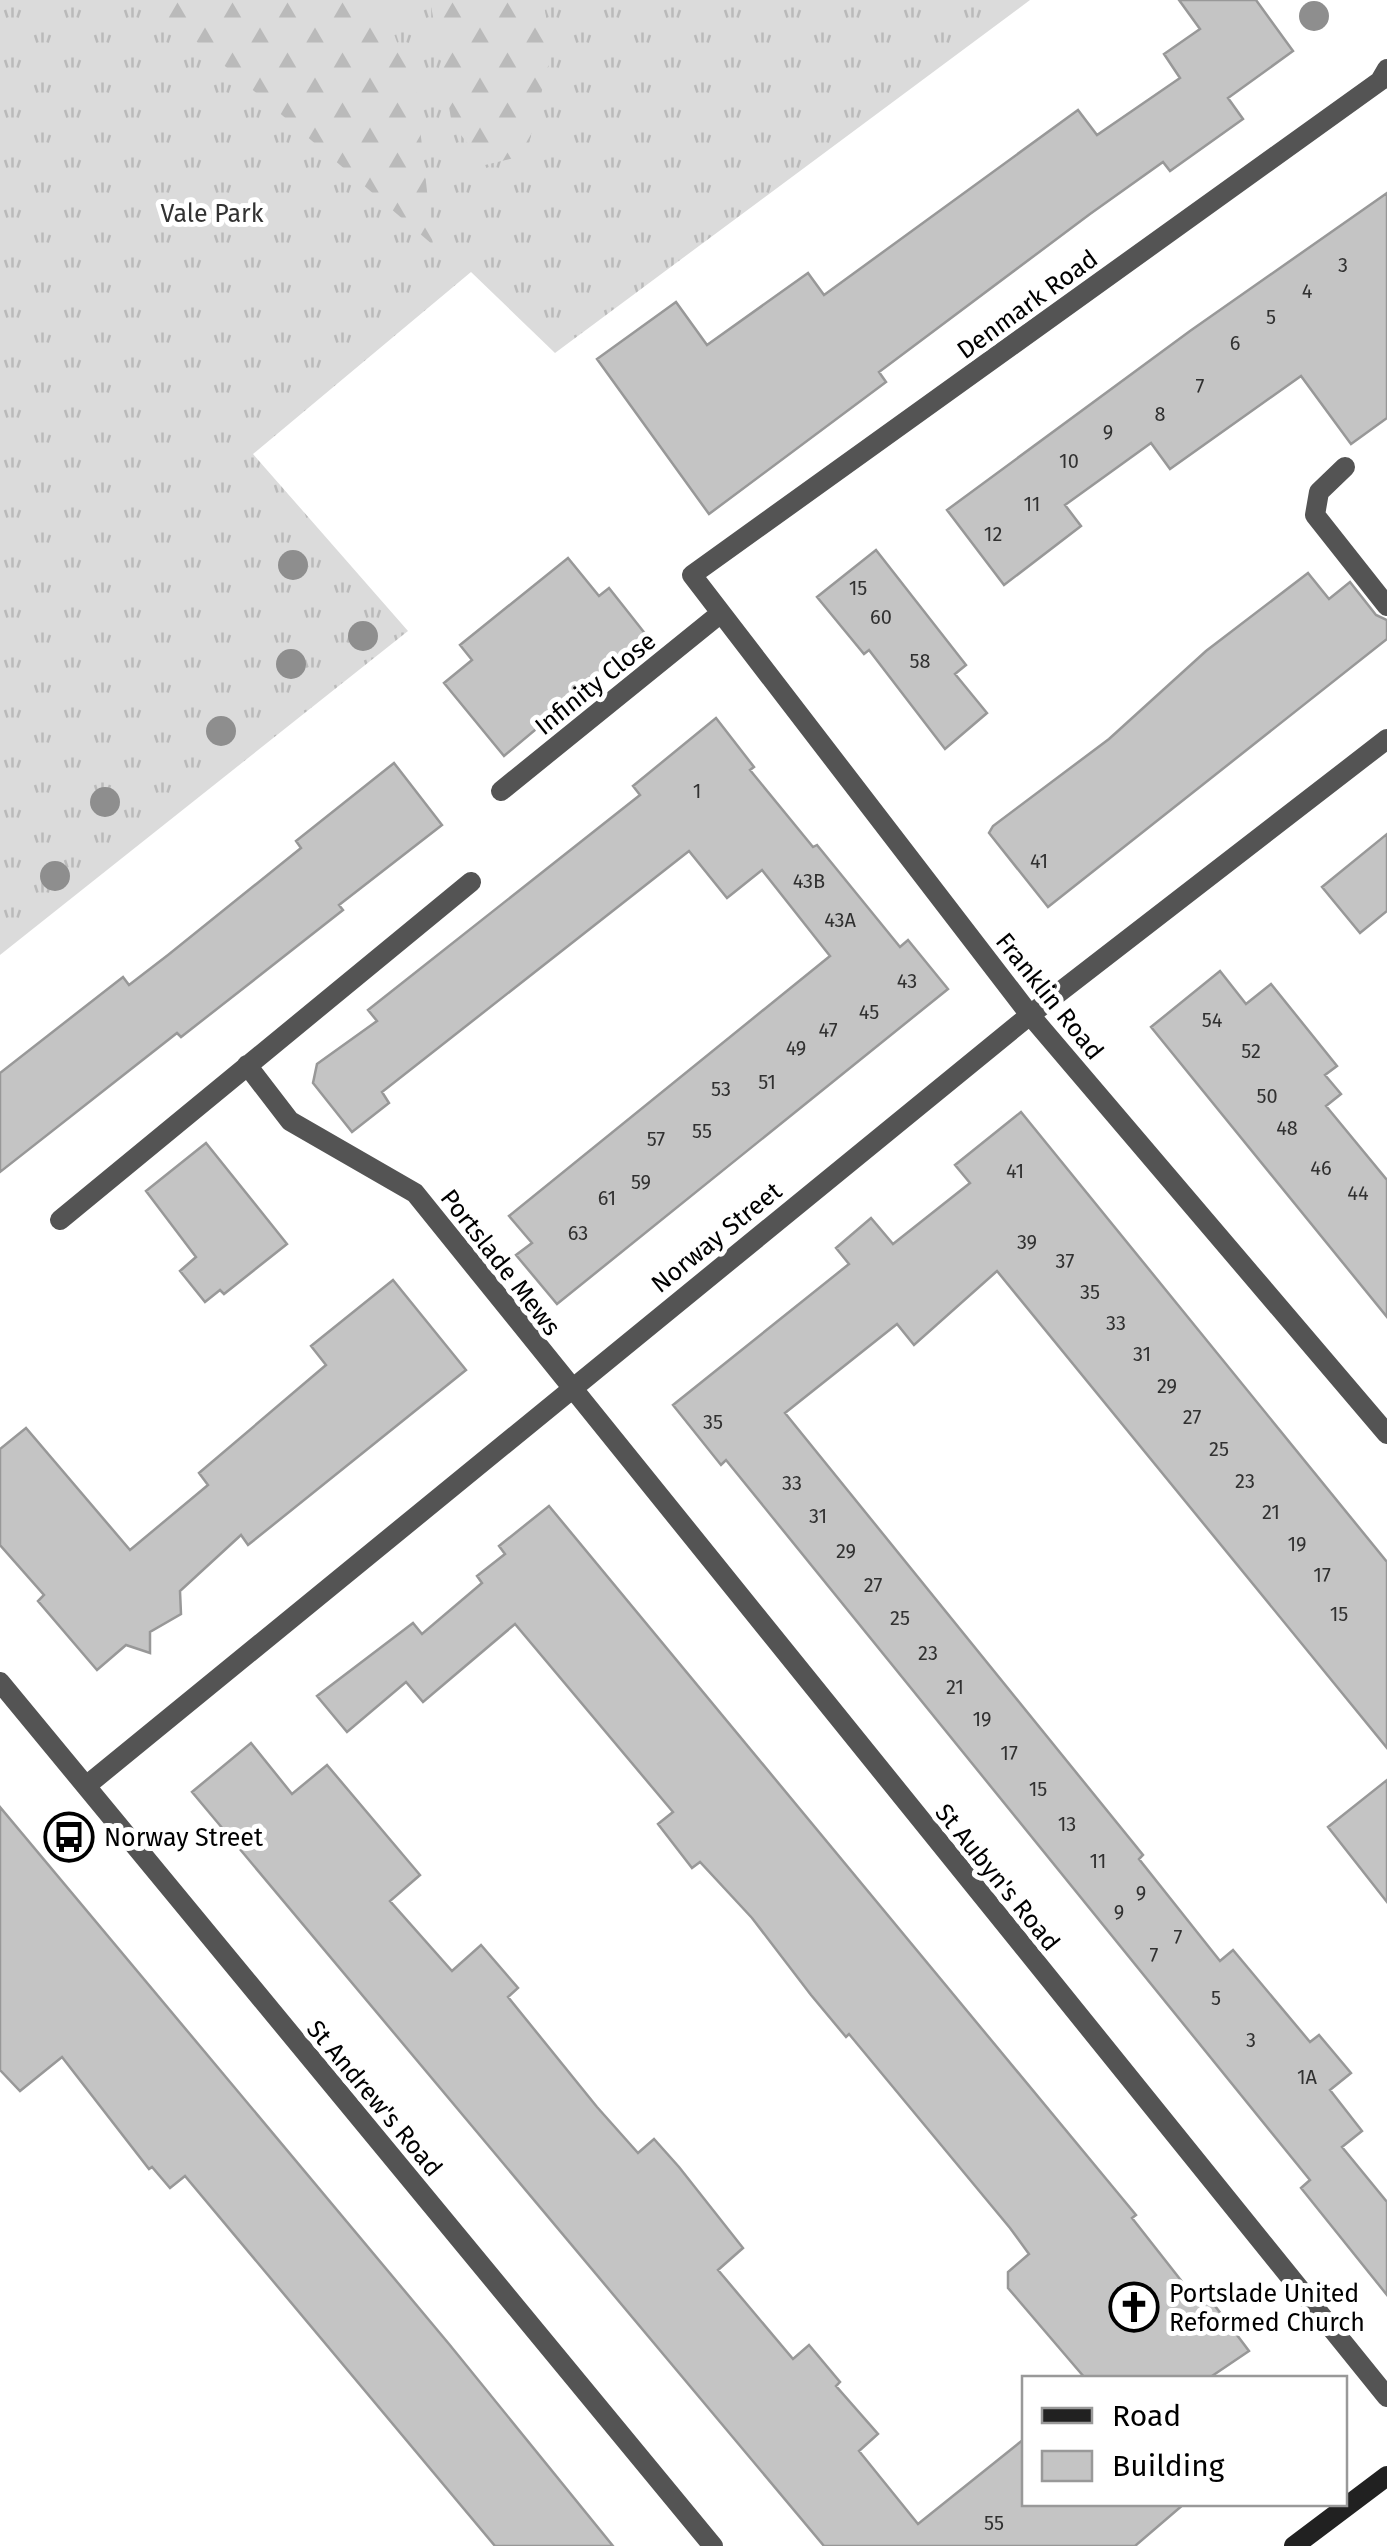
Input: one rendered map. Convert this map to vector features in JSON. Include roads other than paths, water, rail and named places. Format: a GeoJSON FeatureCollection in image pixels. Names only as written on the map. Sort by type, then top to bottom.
{"type":"FeatureCollection","features":[{"type":"Feature","properties":{"kind":"main road"},"geometry":{"type":"LineString","coordinates":[[1294,2546],[1387,2476]]}},
{"type":"Feature","properties":{"kind":"street","name":"Denmark Road"},"geometry":{"type":"LineString","coordinates":[[692,576],[1380,81],[1387,69]]}},
{"type":"Feature","properties":{"kind":"street"},"geometry":{"type":"LineString","coordinates":[[1345,467],[1319,492],[1316,514],[1387,606]]}},
{"type":"Feature","properties":{"kind":"street","name":"Franklin Road"},"geometry":{"type":"LineString","coordinates":[[692,576],[1030,1015],[1387,1434]]}},
{"type":"Feature","properties":{"kind":"street","name":"Infinity Close"},"geometry":{"type":"LineString","coordinates":[[501,792],[721,613]]}},
{"type":"Feature","properties":{"kind":"street","name":"Norway Street"},"geometry":{"type":"LineString","coordinates":[[86,1786],[1030,1015],[1387,739]]}},
{"type":"Feature","properties":{"kind":"street"},"geometry":{"type":"LineString","coordinates":[[60,1220],[471,882]]}},
{"type":"Feature","properties":{"kind":"street","name":"Portslade Mews"},"geometry":{"type":"LineString","coordinates":[[247,1065],[290,1121],[415,1193],[569,1389]]}},
{"type":"Feature","properties":{"kind":"street","name":"St Aubyn's Road"},"geometry":{"type":"LineString","coordinates":[[569,1389],[1387,2397]]}},
{"type":"Feature","properties":{"kind":"street","name":"St Andrew's Road"},"geometry":{"type":"LineString","coordinates":[[0,1682],[713,2546]]}},
{"type":"Feature","properties":{"kind":"place","name":"Norway Street"},"geometry":{"type":"Point","coordinates":[69,1837]}},
{"type":"Feature","properties":{"kind":"place","name":"Portslade United Reformed Church"},"geometry":{"type":"Point","coordinates":[1134,2307]}},
{"type":"Feature","properties":{"kind":"park label","name":"Vale Park"},"geometry":{"type":"Point","coordinates":[212,213]}}]}
